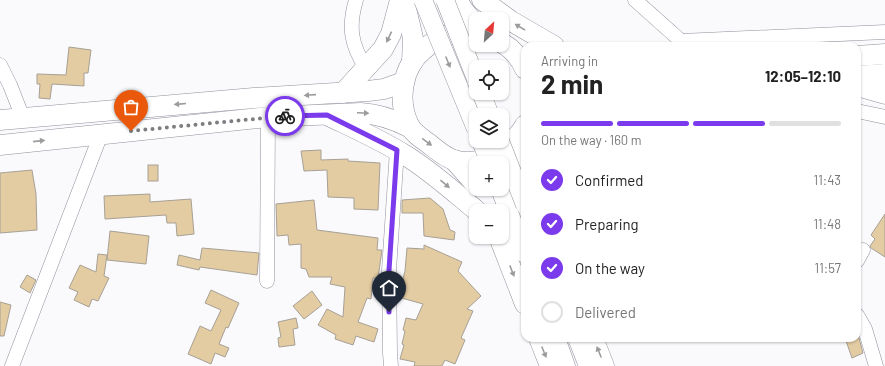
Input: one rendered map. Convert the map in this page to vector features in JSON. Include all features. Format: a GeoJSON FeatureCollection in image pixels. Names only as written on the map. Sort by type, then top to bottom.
{"type":"FeatureCollection","features":[{"type":"Feature","properties":{"kind":"highway"},"geometry":{"type":"LineString","coordinates":[[343,93],[383,49],[392,34],[400,0]]}},
{"type":"Feature","properties":{"kind":"highway"},"geometry":{"type":"LineString","coordinates":[[404,0],[412,38],[412,63]]}},
{"type":"Feature","properties":{"kind":"highway"},"geometry":{"type":"LineString","coordinates":[[458,0],[464,12],[469,17]]}},
{"type":"Feature","properties":{"kind":"highway"},"geometry":{"type":"LineString","coordinates":[[482,0],[547,42]]}},
{"type":"Feature","properties":{"kind":"highway"},"geometry":{"type":"LineString","coordinates":[[469,33],[460,33],[439,38],[421,51],[412,63],[404,82],[402,105],[409,126],[419,137],[440,153],[454,160],[466,162],[488,158],[498,153],[521,130]]}},
{"type":"Feature","properties":{"kind":"highway"},"geometry":{"type":"LineString","coordinates":[[509,47],[521,61]]}},
{"type":"Feature","properties":{"kind":"highway"},"geometry":{"type":"LineString","coordinates":[[861,56],[885,54]]}},
{"type":"Feature","properties":{"kind":"highway"},"geometry":{"type":"LineString","coordinates":[[861,76],[885,74]]}},
{"type":"Feature","properties":{"kind":"highway"},"geometry":{"type":"LineString","coordinates":[[0,120],[254,98],[343,93],[384,89],[404,82]]}},
{"type":"Feature","properties":{"kind":"highway"},"geometry":{"type":"LineString","coordinates":[[861,87],[885,94]]}},
{"type":"Feature","properties":{"kind":"highway"},"geometry":{"type":"LineString","coordinates":[[0,145],[268,117],[361,113],[376,114],[409,126]]}},
{"type":"Feature","properties":{"kind":"highway"},"geometry":{"type":"LineString","coordinates":[[327,115],[397,150],[431,173],[469,204]]}},
{"type":"Feature","properties":{"kind":"highway"},"geometry":{"type":"LineString","coordinates":[[454,160],[469,177]]}},
{"type":"Feature","properties":{"kind":"highway"},"geometry":{"type":"LineString","coordinates":[[502,244],[521,294]]}},
{"type":"Feature","properties":{"kind":"highway"},"geometry":{"type":"LineString","coordinates":[[541,342],[550,366]]}},
{"type":"Feature","properties":{"kind":"highway"},"geometry":{"type":"LineString","coordinates":[[595,342],[604,366]]}},
{"type":"Feature","properties":{"kind":"main road"},"geometry":{"type":"LineString","coordinates":[[423,0],[469,112]]}},
{"type":"Feature","properties":{"kind":"main road"},"geometry":{"type":"LineString","coordinates":[[445,0],[469,61]]}},
{"type":"Feature","properties":{"kind":"main road"},"geometry":{"type":"LineString","coordinates":[[503,148],[521,195]]}},
{"type":"Feature","properties":{"kind":"main road"},"geometry":{"type":"LineString","coordinates":[[503,196],[521,245]]}},
{"type":"Feature","properties":{"kind":"main road"},"geometry":{"type":"LineString","coordinates":[[557,342],[566,366]]}},
{"type":"Feature","properties":{"kind":"main road"},"geometry":{"type":"LineString","coordinates":[[579,342],[588,366]]}},
{"type":"Feature","properties":{"kind":"street"},"geometry":{"type":"LineString","coordinates":[[356,0],[352,12],[354,46],[366,68]]}},
{"type":"Feature","properties":{"kind":"street"},"geometry":{"type":"LineString","coordinates":[[635,0],[681,42]]}},
{"type":"Feature","properties":{"kind":"street"},"geometry":{"type":"LineString","coordinates":[[700,42],[885,32]]}},
{"type":"Feature","properties":{"kind":"street"},"geometry":{"type":"LineString","coordinates":[[0,65],[10,85],[23,118]]}},
{"type":"Feature","properties":{"kind":"street"},"geometry":{"type":"LineString","coordinates":[[861,112],[885,116]]}},
{"type":"Feature","properties":{"kind":"street"},"geometry":{"type":"LineString","coordinates":[[267,280],[268,117]]}},
{"type":"Feature","properties":{"kind":"street"},"geometry":{"type":"LineString","coordinates":[[12,366],[101,134]]}},
{"type":"Feature","properties":{"kind":"street"},"geometry":{"type":"LineString","coordinates":[[391,366],[389,270],[397,150]]}},
{"type":"Feature","properties":{"kind":"street"},"geometry":{"type":"LineString","coordinates":[[861,322],[865,329],[876,366]]}},
{"type":"Feature","properties":{"kind":"building"},"geometry":{"type":"Polygon","coordinates":[[[69,47],[91,50],[88,73],[84,73],[84,86],[52,84],[50,99],[39,98],[40,84],[37,84],[37,74],[66,75],[69,47]]]}},
{"type":"Feature","properties":{"kind":"building"},"geometry":{"type":"Polygon","coordinates":[[[321,150],[321,160],[348,159],[348,161],[380,163],[378,210],[354,209],[354,198],[328,197],[327,170],[304,171],[301,151],[321,150]]]}},
{"type":"Feature","properties":{"kind":"building"},"geometry":{"type":"Polygon","coordinates":[[[148,165],[158,165],[158,181],[148,181],[148,165]]]}},
{"type":"Feature","properties":{"kind":"building"},"geometry":{"type":"Polygon","coordinates":[[[32,170],[36,194],[37,230],[0,233],[0,173],[32,170]]]}},
{"type":"Feature","properties":{"kind":"building"},"geometry":{"type":"Polygon","coordinates":[[[150,194],[150,202],[191,199],[194,234],[177,236],[176,223],[167,223],[166,215],[105,219],[104,196],[150,194]]]}},
{"type":"Feature","properties":{"kind":"building"},"geometry":{"type":"Polygon","coordinates":[[[430,198],[443,209],[450,230],[455,232],[454,240],[424,236],[423,213],[402,213],[402,200],[430,198]]]}},
{"type":"Feature","properties":{"kind":"building"},"geometry":{"type":"Polygon","coordinates":[[[314,200],[317,230],[378,238],[377,250],[382,250],[378,278],[373,278],[371,299],[367,298],[358,322],[378,329],[374,342],[356,336],[353,345],[335,339],[336,335],[318,325],[327,309],[343,317],[345,287],[330,284],[332,277],[309,277],[306,269],[301,268],[301,244],[289,245],[288,235],[277,236],[276,204],[314,200]]]}},
{"type":"Feature","properties":{"kind":"building"},"geometry":{"type":"Polygon","coordinates":[[[885,214],[885,257],[870,246],[875,239],[871,235],[885,214]]]}},
{"type":"Feature","properties":{"kind":"building"},"geometry":{"type":"Polygon","coordinates":[[[110,231],[149,236],[146,264],[107,260],[110,231]]]}},
{"type":"Feature","properties":{"kind":"building"},"geometry":{"type":"Polygon","coordinates":[[[424,245],[462,262],[458,271],[481,296],[467,309],[473,311],[461,338],[465,340],[455,364],[445,360],[442,366],[414,366],[415,362],[400,359],[404,345],[402,344],[405,331],[403,330],[406,318],[416,320],[423,304],[398,297],[405,271],[407,248],[424,249],[424,245]]]}},
{"type":"Feature","properties":{"kind":"building"},"geometry":{"type":"Polygon","coordinates":[[[202,248],[259,253],[257,275],[200,267],[199,270],[177,265],[179,255],[200,260],[202,248]]]}},
{"type":"Feature","properties":{"kind":"building"},"geometry":{"type":"Polygon","coordinates":[[[98,254],[107,255],[104,276],[109,278],[98,301],[92,299],[89,307],[74,300],[78,292],[69,288],[80,265],[96,272],[98,254]]]}},
{"type":"Feature","properties":{"kind":"building"},"geometry":{"type":"Polygon","coordinates":[[[27,275],[36,280],[30,293],[20,287],[27,275]]]}},
{"type":"Feature","properties":{"kind":"building"},"geometry":{"type":"Polygon","coordinates":[[[211,290],[239,303],[219,344],[229,348],[225,357],[215,353],[211,364],[188,354],[200,326],[211,331],[221,310],[205,303],[211,290]]]}},
{"type":"Feature","properties":{"kind":"building"},"geometry":{"type":"Polygon","coordinates":[[[312,291],[322,305],[304,319],[293,306],[312,291]]]}},
{"type":"Feature","properties":{"kind":"building"},"geometry":{"type":"Polygon","coordinates":[[[0,302],[11,305],[4,336],[0,336],[0,302]]]}},
{"type":"Feature","properties":{"kind":"building"},"geometry":{"type":"Polygon","coordinates":[[[296,318],[298,328],[293,329],[295,345],[279,347],[278,338],[281,337],[278,322],[296,318]]]}},
{"type":"Feature","properties":{"kind":"building"},"geometry":{"type":"Polygon","coordinates":[[[846,342],[860,342],[863,353],[852,358],[846,342]]]}},
{"type":"Feature","properties":{"kind":"way so far"},"geometry":{"type":"LineString","coordinates":[[131,131],[285,116]]}},
{"type":"Feature","properties":{"kind":"route"},"geometry":{"type":"LineString","coordinates":[[285,116],[327,115],[397,150],[389,270],[389,312]]}}]}
